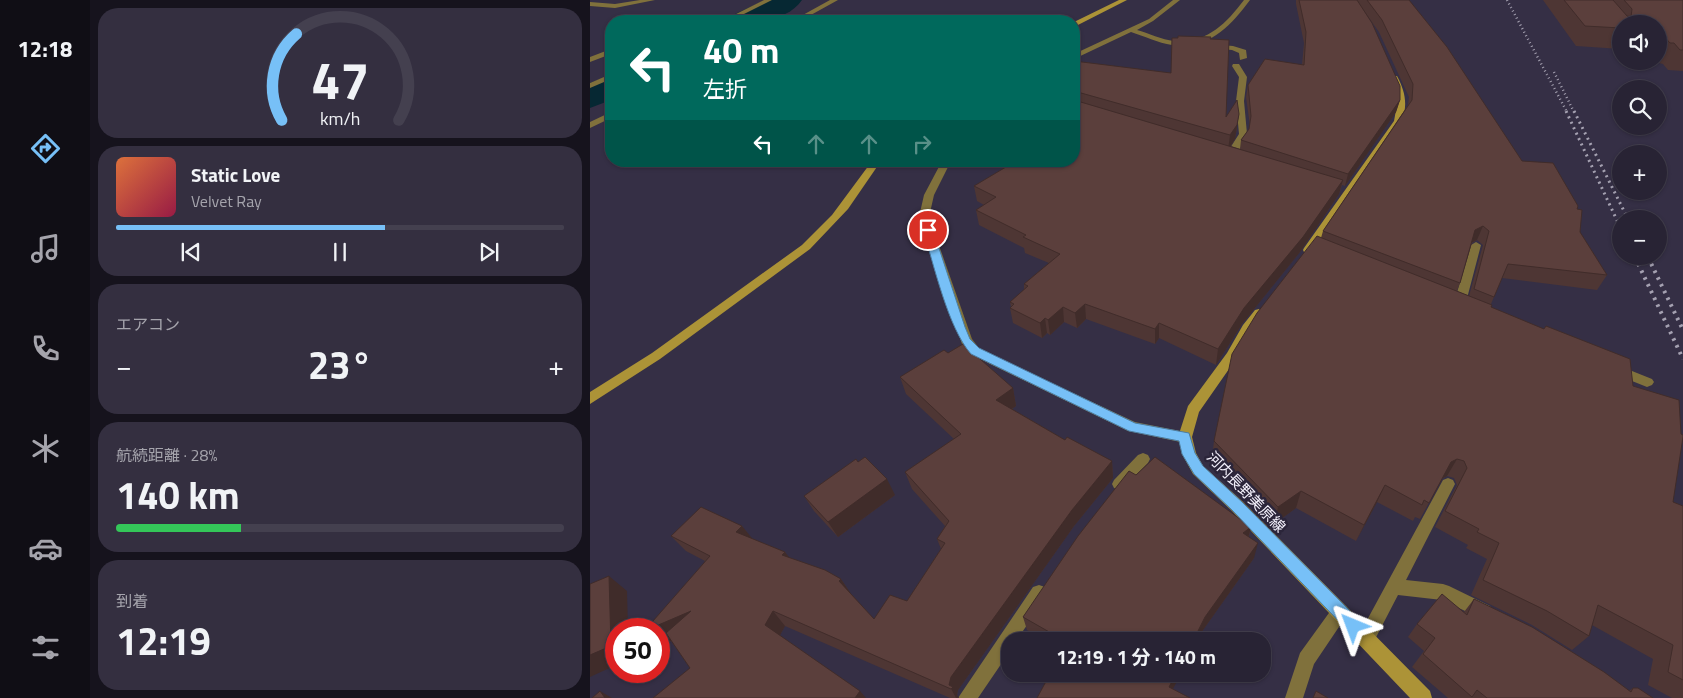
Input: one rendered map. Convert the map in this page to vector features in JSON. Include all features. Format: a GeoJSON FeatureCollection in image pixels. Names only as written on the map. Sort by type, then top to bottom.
{"type":"FeatureCollection","features":[{"type":"Feature","properties":{"kind":"main road"},"geometry":{"type":"LineString","coordinates":[[1080,22],[1124,0]]}},
{"type":"Feature","properties":{"kind":"main road"},"geometry":{"type":"LineString","coordinates":[[1299,262],[1315,249],[1342,191],[1398,122],[1402,113],[1403,98],[1390,69]]}},
{"type":"Feature","properties":{"kind":"main road"},"geometry":{"type":"LineString","coordinates":[[590,399],[656,356],[806,247],[827,228],[851,201],[873,167]]}},
{"type":"Feature","properties":{"kind":"main road"},"geometry":{"type":"LineString","coordinates":[[1185,437],[1193,410],[1232,356],[1247,328],[1264,306]]}},
{"type":"Feature","properties":{"kind":"main road","name":"河内長野美原線"},"geometry":{"type":"LineString","coordinates":[[1185,437],[1189,454],[1198,470],[1237,506],[1423,698]]}},
{"type":"Feature","properties":{"kind":"street"},"geometry":{"type":"LineString","coordinates":[[590,4],[614,6],[652,0]]}},
{"type":"Feature","properties":{"kind":"street"},"geometry":{"type":"LineString","coordinates":[[738,15],[769,0]]}},
{"type":"Feature","properties":{"kind":"street"},"geometry":{"type":"LineString","coordinates":[[806,15],[835,0]]}},
{"type":"Feature","properties":{"kind":"street"},"geometry":{"type":"LineString","coordinates":[[1080,54],[1131,30],[1161,13],[1177,0]]}},
{"type":"Feature","properties":{"kind":"street"},"geometry":{"type":"LineString","coordinates":[[1201,42],[1232,21],[1247,0]]}},
{"type":"Feature","properties":{"kind":"street"},"geometry":{"type":"LineString","coordinates":[[1131,30],[1172,43],[1201,42],[1210,46],[1238,49],[1243,52],[1243,58]]}},
{"type":"Feature","properties":{"kind":"street"},"geometry":{"type":"LineString","coordinates":[[590,60],[605,54]]}},
{"type":"Feature","properties":{"kind":"street"},"geometry":{"type":"LineString","coordinates":[[1236,66],[1243,77],[1239,102],[1244,132],[1237,148],[1227,154],[1243,160]]}},
{"type":"Feature","properties":{"kind":"street"},"geometry":{"type":"LineString","coordinates":[[590,86],[605,79]]}},
{"type":"Feature","properties":{"kind":"street"},"geometry":{"type":"LineString","coordinates":[[590,125],[605,118]]}},
{"type":"Feature","properties":{"kind":"street"},"geometry":{"type":"LineString","coordinates":[[944,167],[927,199],[924,207],[924,217],[966,341],[975,351],[994,361],[1133,427],[1185,437]]}},
{"type":"Feature","properties":{"kind":"street"},"geometry":{"type":"LineString","coordinates":[[1459,306],[1476,246]]}},
{"type":"Feature","properties":{"kind":"street"},"geometry":{"type":"LineString","coordinates":[[1602,364],[1647,382]]}},
{"type":"Feature","properties":{"kind":"street"},"geometry":{"type":"LineString","coordinates":[[1110,496],[1120,482],[1144,460]]}},
{"type":"Feature","properties":{"kind":"street"},"geometry":{"type":"LineString","coordinates":[[1366,639],[1448,484]]}},
{"type":"Feature","properties":{"kind":"street"},"geometry":{"type":"LineString","coordinates":[[967,698],[1048,581]]}},
{"type":"Feature","properties":{"kind":"street"},"geometry":{"type":"LineString","coordinates":[[1394,587],[1443,592],[1499,620]]}},
{"type":"Feature","properties":{"kind":"street"},"geometry":{"type":"LineString","coordinates":[[1294,698],[1306,659],[1340,612]]}},
{"type":"Feature","properties":{"kind":"building"},"geometry":{"type":"Polygon","coordinates":[[[1299,0],[1357,0],[1372,23],[1400,86],[1400,100],[1348,174],[1241,140],[1249,129],[1251,116],[1248,85],[1265,59],[1304,65],[1306,32],[1299,0]]]}},
{"type":"Feature","properties":{"kind":"building"},"geometry":{"type":"Polygon","coordinates":[[[1367,0],[1409,0],[1447,47],[1522,161],[1553,163],[1578,206],[1577,209],[1582,210],[1580,232],[1607,275],[1508,264],[1494,297],[1474,289],[1489,231],[1483,226],[1475,230],[1460,283],[1323,231],[1412,100],[1413,84],[1382,20],[1367,0]]]}},
{"type":"Feature","properties":{"kind":"building"},"geometry":{"type":"Polygon","coordinates":[[[1564,0],[1613,0],[1626,15],[1612,15],[1612,28],[1585,26],[1564,0]]]}},
{"type":"Feature","properties":{"kind":"building"},"geometry":{"type":"Polygon","coordinates":[[[1624,0],[1683,0],[1683,50],[1680,50],[1674,43],[1670,43],[1667,40],[1667,15],[1631,15],[1632,9],[1624,0]]]}},
{"type":"Feature","properties":{"kind":"building"},"geometry":{"type":"Polygon","coordinates":[[[1178,36],[1211,37],[1210,39],[1229,40],[1226,117],[1237,100],[1239,114],[1237,125],[1230,135],[1080,93],[1080,62],[1171,73],[1172,38],[1178,38],[1178,36]]]}},
{"type":"Feature","properties":{"kind":"building"},"geometry":{"type":"Polygon","coordinates":[[[1080,102],[1343,180],[1303,237],[1244,308],[1218,349],[1159,323],[1155,329],[1085,304],[1075,313],[1063,307],[1048,320],[1045,318],[1040,323],[1010,308],[1014,304],[1010,302],[1028,286],[1024,284],[1060,254],[1023,237],[1026,235],[976,210],[996,197],[974,186],[1006,167],[1080,167],[1080,102]]]}},
{"type":"Feature","properties":{"kind":"building"},"geometry":{"type":"Polygon","coordinates":[[[1317,236],[1492,305],[1491,307],[1544,329],[1546,326],[1630,359],[1633,386],[1679,400],[1681,434],[1683,437],[1673,502],[1683,506],[1683,680],[1668,672],[1673,645],[1598,605],[1589,636],[1547,611],[1483,580],[1499,543],[1477,532],[1479,529],[1445,511],[1467,468],[1464,461],[1457,459],[1451,462],[1429,503],[1424,500],[1422,505],[1385,485],[1364,525],[1301,491],[1278,507],[1214,441],[1232,354],[1257,313],[1317,236]]]}},
{"type":"Feature","properties":{"kind":"building"},"geometry":{"type":"Polygon","coordinates":[[[963,344],[1013,388],[996,400],[1065,440],[1067,437],[1112,461],[1072,510],[951,677],[949,685],[953,687],[951,689],[773,611],[765,625],[860,691],[855,698],[653,698],[690,668],[670,639],[670,629],[691,611],[670,620],[670,618],[656,618],[710,556],[671,536],[701,507],[742,526],[736,532],[785,552],[782,555],[825,570],[841,579],[839,581],[874,619],[890,595],[907,601],[945,543],[937,539],[949,521],[905,472],[961,434],[900,377],[944,350],[948,353],[963,344]]]}},
{"type":"Feature","properties":{"kind":"building"},"geometry":{"type":"Polygon","coordinates":[[[865,457],[887,479],[828,522],[804,496],[856,459],[858,462],[865,457]]]}},
{"type":"Feature","properties":{"kind":"building"},"geometry":{"type":"Polygon","coordinates":[[[1155,457],[1251,527],[1243,533],[1258,543],[1205,617],[1198,632],[1049,632],[1023,617],[1078,536],[1129,471],[1136,475],[1155,457]]]}},
{"type":"Feature","properties":{"kind":"building"},"geometry":{"type":"Polygon","coordinates":[[[609,576],[610,618],[605,618],[605,649],[590,655],[590,584],[609,576]]]}},
{"type":"Feature","properties":{"kind":"building"},"geometry":{"type":"Polygon","coordinates":[[[1442,594],[1467,615],[1474,599],[1532,627],[1604,672],[1631,692],[1633,688],[1638,688],[1653,698],[1487,698],[1477,690],[1472,697],[1423,654],[1435,638],[1417,624],[1442,594]]]}},
{"type":"Feature","properties":{"kind":"building"},"geometry":{"type":"Polygon","coordinates":[[[1046,682],[1172,682],[1169,687],[1190,698],[1037,698],[1046,682]]]}},
{"type":"Feature","properties":{"kind":"building"},"geometry":{"type":"Polygon","coordinates":[[[600,691],[605,698],[592,698],[600,691]]]}},
{"type":"Feature","properties":{"kind":"building"},"geometry":{"type":"Polygon","coordinates":[[[1316,691],[1328,698],[1313,698],[1316,691]]]}},
{"type":"Feature","properties":{"kind":"waterway"},"geometry":{"type":"LineString","coordinates":[[757,15],[788,0]]}},
{"type":"Feature","properties":{"kind":"waterway"},"geometry":{"type":"LineString","coordinates":[[590,97],[605,89]]}},
{"type":"Feature","properties":{"kind":"railway"},"geometry":{"type":"LineString","coordinates":[[1507,0],[1567,112]]}},
{"type":"Feature","properties":{"kind":"railway"},"geometry":{"type":"LineString","coordinates":[[1554,72],[1574,112]]}},
{"type":"Feature","properties":{"kind":"railway"},"geometry":{"type":"LineString","coordinates":[[1566,111],[1612,210]]}},
{"type":"Feature","properties":{"kind":"railway"},"geometry":{"type":"LineString","coordinates":[[1574,111],[1624,210]]}},
{"type":"Feature","properties":{"kind":"railway"},"geometry":{"type":"LineString","coordinates":[[1639,265],[1683,359]]}},
{"type":"Feature","properties":{"kind":"railway"},"geometry":{"type":"LineString","coordinates":[[1652,265],[1683,330]]}},
{"type":"Feature","properties":{"kind":"route"},"geometry":{"type":"LineString","coordinates":[[928,230],[960,327],[966,341],[975,351],[1133,427],[1151,432],[1185,437],[1189,454],[1198,470],[1237,506],[1353,626]]}}]}
